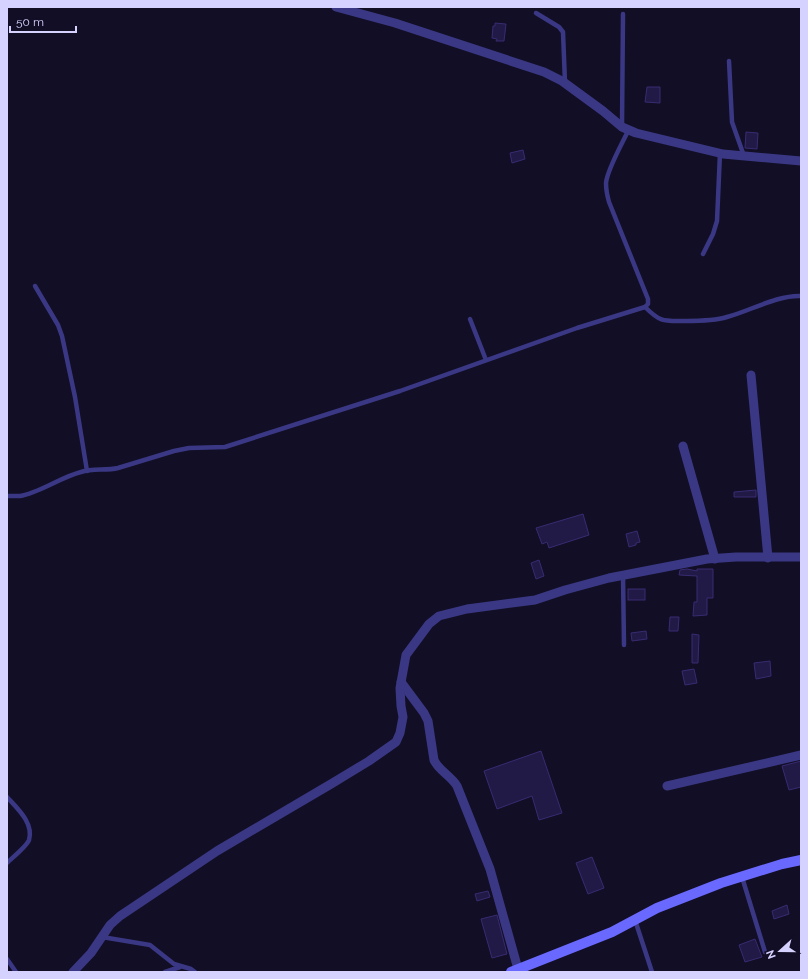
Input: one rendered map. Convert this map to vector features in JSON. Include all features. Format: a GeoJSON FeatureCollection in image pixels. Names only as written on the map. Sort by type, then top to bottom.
{"type":"FeatureCollection","features":[{"type":"Feature","properties":{"kind":"street"},"geometry":{"type":"LineString","coordinates":[[336,7],[395,23],[544,72],[565,83],[625,128],[644,135],[720,153],[801,161]]}},
{"type":"Feature","properties":{"kind":"street"},"geometry":{"type":"LineString","coordinates":[[751,375],[768,558]]}},
{"type":"Feature","properties":{"kind":"street"},"geometry":{"type":"LineString","coordinates":[[683,446],[715,559]]}},
{"type":"Feature","properties":{"kind":"street"},"geometry":{"type":"LineString","coordinates":[[73,972],[91,953],[110,925],[120,916],[217,851],[338,780],[396,742],[400,733],[403,717],[400,688],[406,654],[429,624],[440,616],[467,609],[535,600],[565,590],[623,575],[715,559],[801,557]]}},
{"type":"Feature","properties":{"kind":"street"},"geometry":{"type":"LineString","coordinates":[[401,682],[424,713],[428,721],[436,765],[454,781],[472,821],[490,869],[515,971],[612,932],[657,908],[721,883],[801,860]]}},
{"type":"Feature","properties":{"kind":"street"},"geometry":{"type":"LineString","coordinates":[[667,786],[801,755]]}},
{"type":"Feature","properties":{"kind":"lane"},"geometry":{"type":"LineString","coordinates":[[536,13],[559,26],[562,32],[565,83]]}},
{"type":"Feature","properties":{"kind":"lane"},"geometry":{"type":"LineString","coordinates":[[7,496],[20,496],[28,494],[64,477],[86,471],[109,470],[162,454],[182,450],[225,447],[400,391],[577,328],[645,307],[648,304],[648,299],[606,191],[606,181],[625,128],[623,14]]}},
{"type":"Feature","properties":{"kind":"lane"},"geometry":{"type":"LineString","coordinates":[[729,61],[732,122],[744,156]]}},
{"type":"Feature","properties":{"kind":"lane"},"geometry":{"type":"LineString","coordinates":[[703,254],[713,234],[717,221],[720,153]]}},
{"type":"Feature","properties":{"kind":"lane"},"geometry":{"type":"LineString","coordinates":[[36,286],[58,325],[62,336],[75,397],[86,471]]}},
{"type":"Feature","properties":{"kind":"lane"},"geometry":{"type":"LineString","coordinates":[[645,307],[658,319],[668,321],[699,321],[725,318],[784,298],[801,296]]}},
{"type":"Feature","properties":{"kind":"lane"},"geometry":{"type":"LineString","coordinates":[[470,319],[486,360]]}},
{"type":"Feature","properties":{"kind":"lane"},"geometry":{"type":"LineString","coordinates":[[623,575],[624,645]]}},
{"type":"Feature","properties":{"kind":"lane"},"geometry":{"type":"LineString","coordinates":[[7,797],[22,815],[30,828],[28,841],[7,863]]}},
{"type":"Feature","properties":{"kind":"lane"},"geometry":{"type":"LineString","coordinates":[[742,877],[765,952]]}},
{"type":"Feature","properties":{"kind":"lane"},"geometry":{"type":"LineString","coordinates":[[635,920],[652,972]]}},
{"type":"Feature","properties":{"kind":"lane"},"geometry":{"type":"LineString","coordinates":[[101,937],[150,945],[174,964],[191,969],[195,972]]}},
{"type":"Feature","properties":{"kind":"lane"},"geometry":{"type":"LineString","coordinates":[[7,959],[16,972]]}},
{"type":"Feature","properties":{"kind":"lane"},"geometry":{"type":"LineString","coordinates":[[165,972],[181,966]]}},
{"type":"Feature","properties":{"kind":"building"},"geometry":{"type":"Polygon","coordinates":[[[495,23],[506,24],[504,41],[496,41],[497,39],[492,38],[493,26],[495,26],[495,23]]]}},
{"type":"Feature","properties":{"kind":"building"},"geometry":{"type":"Polygon","coordinates":[[[647,87],[660,87],[660,103],[645,102],[647,87]]]}},
{"type":"Feature","properties":{"kind":"building"},"geometry":{"type":"Polygon","coordinates":[[[746,132],[758,133],[757,149],[745,148],[746,132]]]}},
{"type":"Feature","properties":{"kind":"building"},"geometry":{"type":"Polygon","coordinates":[[[523,150],[525,159],[512,163],[510,153],[523,150]]]}},
{"type":"Feature","properties":{"kind":"building"},"geometry":{"type":"Polygon","coordinates":[[[756,490],[756,497],[734,497],[734,492],[756,490]]]}},
{"type":"Feature","properties":{"kind":"building"},"geometry":{"type":"Polygon","coordinates":[[[583,514],[589,535],[549,548],[547,542],[542,544],[536,528],[583,514]]]}},
{"type":"Feature","properties":{"kind":"building"},"geometry":{"type":"Polygon","coordinates":[[[637,531],[640,542],[629,547],[626,534],[637,531]]]}},
{"type":"Feature","properties":{"kind":"building"},"geometry":{"type":"Polygon","coordinates":[[[539,560],[544,576],[536,579],[531,563],[539,560]]]}},
{"type":"Feature","properties":{"kind":"building"},"geometry":{"type":"Polygon","coordinates":[[[687,569],[697,571],[697,569],[713,569],[713,598],[707,598],[707,615],[693,616],[694,602],[697,602],[697,576],[679,575],[680,570],[687,569]]]}},
{"type":"Feature","properties":{"kind":"building"},"geometry":{"type":"Polygon","coordinates":[[[628,589],[645,589],[645,600],[628,600],[628,589]]]}},
{"type":"Feature","properties":{"kind":"building"},"geometry":{"type":"Polygon","coordinates":[[[670,617],[679,617],[678,631],[669,631],[670,617]]]}},
{"type":"Feature","properties":{"kind":"building"},"geometry":{"type":"Polygon","coordinates":[[[646,631],[647,639],[632,641],[631,633],[646,631]]]}},
{"type":"Feature","properties":{"kind":"building"},"geometry":{"type":"Polygon","coordinates":[[[692,634],[699,635],[698,663],[692,663],[692,634]]]}},
{"type":"Feature","properties":{"kind":"building"},"geometry":{"type":"Polygon","coordinates":[[[770,661],[771,676],[756,679],[754,663],[770,661]]]}},
{"type":"Feature","properties":{"kind":"building"},"geometry":{"type":"Polygon","coordinates":[[[694,669],[697,683],[685,685],[682,671],[694,669]]]}},
{"type":"Feature","properties":{"kind":"building"},"geometry":{"type":"Polygon","coordinates":[[[541,751],[562,813],[539,820],[532,796],[497,809],[484,771],[541,751]]]}},
{"type":"Feature","properties":{"kind":"building"},"geometry":{"type":"Polygon","coordinates":[[[801,761],[801,787],[789,790],[782,766],[801,761]]]}},
{"type":"Feature","properties":{"kind":"building"},"geometry":{"type":"Polygon","coordinates":[[[592,857],[604,888],[588,894],[576,863],[592,857]]]}},
{"type":"Feature","properties":{"kind":"building"},"geometry":{"type":"Polygon","coordinates":[[[488,891],[490,897],[477,901],[475,894],[488,891]]]}},
{"type":"Feature","properties":{"kind":"building"},"geometry":{"type":"Polygon","coordinates":[[[787,905],[789,914],[774,919],[772,911],[787,905]]]}},
{"type":"Feature","properties":{"kind":"building"},"geometry":{"type":"Polygon","coordinates":[[[497,915],[507,954],[492,958],[481,919],[497,915]]]}},
{"type":"Feature","properties":{"kind":"building"},"geometry":{"type":"Polygon","coordinates":[[[755,939],[762,957],[745,962],[739,945],[755,939]]]}}]}
